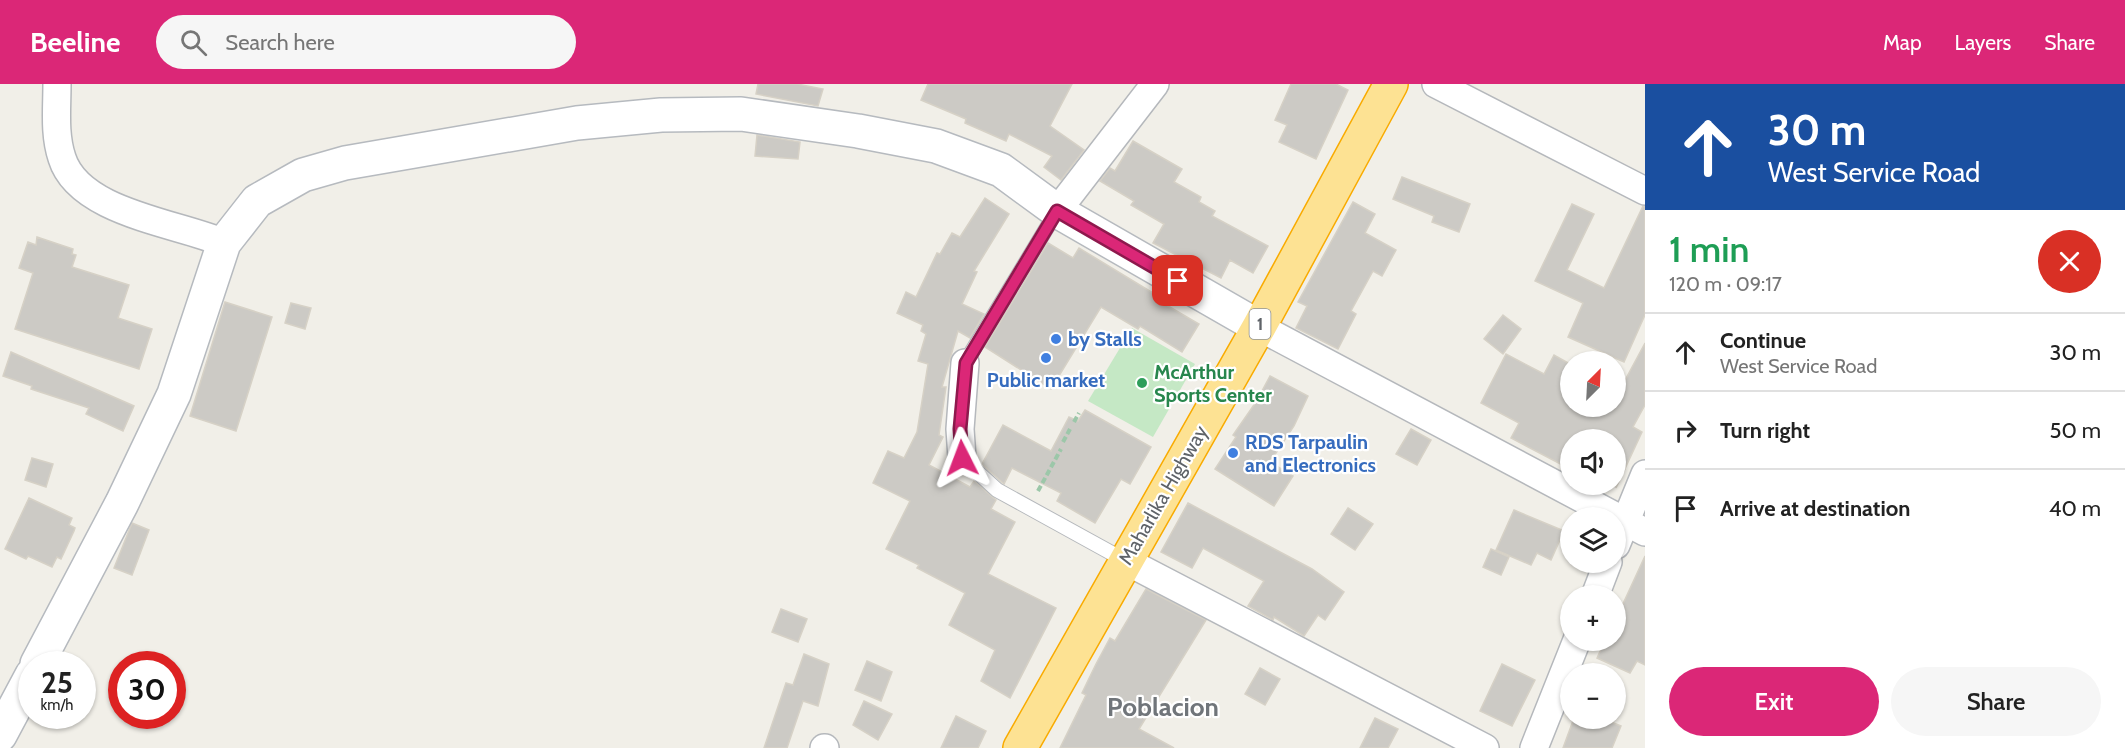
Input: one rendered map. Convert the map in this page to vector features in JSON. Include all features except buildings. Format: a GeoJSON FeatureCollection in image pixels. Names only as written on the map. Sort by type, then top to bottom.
{"type":"FeatureCollection","features":[{"type":"Feature","properties":{"kind":"highway","name":"Maharlika Highway"},"geometry":{"type":"LineString","coordinates":[[1020,748],[1258,327],[1391,84]]}},
{"type":"Feature","properties":{"kind":"main road"},"geometry":{"type":"LineString","coordinates":[[44,651],[122,503],[174,394],[224,243],[257,201],[303,174],[345,163],[577,123],[661,115],[741,114],[858,131],[936,146],[1000,170],[1057,211],[1258,327]]}},
{"type":"Feature","properties":{"kind":"main road"},"geometry":{"type":"LineString","coordinates":[[0,735],[18,701]]}},
{"type":"Feature","properties":{"kind":"street"},"geometry":{"type":"LineString","coordinates":[[57,84],[57,134],[62,160],[75,179],[91,195],[165,225],[208,236],[224,243]]}},
{"type":"Feature","properties":{"kind":"street"},"geometry":{"type":"LineString","coordinates":[[1057,211],[1155,84]]}},
{"type":"Feature","properties":{"kind":"street"},"geometry":{"type":"LineString","coordinates":[[1436,84],[1645,191]]}},
{"type":"Feature","properties":{"kind":"street"},"geometry":{"type":"LineString","coordinates":[[1258,327],[1629,532],[1645,474]]}},
{"type":"Feature","properties":{"kind":"street"},"geometry":{"type":"LineString","coordinates":[[962,458],[960,429],[966,363]]}},
{"type":"Feature","properties":{"kind":"street"},"geometry":{"type":"LineString","coordinates":[[1126,561],[1485,748]]}},
{"type":"Feature","properties":{"kind":"street"},"geometry":{"type":"LineString","coordinates":[[1534,748],[1573,651]]}},
{"type":"Feature","properties":{"kind":"lane"},"geometry":{"type":"LineString","coordinates":[[966,363],[1057,211]]}},
{"type":"Feature","properties":{"kind":"lane"},"geometry":{"type":"LineString","coordinates":[[962,458],[997,490],[1126,561]]}},
{"type":"Feature","properties":{"kind":"path"},"geometry":{"type":"LineString","coordinates":[[1074,422],[1079,413]]}},
{"type":"Feature","properties":{"kind":"path"},"geometry":{"type":"LineString","coordinates":[[1063,442],[1070,429]]}},
{"type":"Feature","properties":{"kind":"path"},"geometry":{"type":"LineString","coordinates":[[1029,508],[1061,449]]}},
{"type":"Feature","properties":{"kind":"green space","name":"McArthur Sports Center"},"geometry":{"type":"Polygon","coordinates":[[[1132,328],[1195,364],[1153,437],[1088,401],[1132,328]]]}},
{"type":"Feature","properties":{"kind":"place","name":"by Stalls"},"geometry":{"type":"Point","coordinates":[1056,339]}},
{"type":"Feature","properties":{"kind":"place","name":"Public market"},"geometry":{"type":"Point","coordinates":[1046,358]}},
{"type":"Feature","properties":{"kind":"place","name":"McArthur Sports Center"},"geometry":{"type":"Point","coordinates":[1142,383]}},
{"type":"Feature","properties":{"kind":"place","name":"RDS Tarpaulin and Electronics"},"geometry":{"type":"Point","coordinates":[1233,453]}},
{"type":"Feature","properties":{"kind":"district","name":"Poblacion"},"geometry":{"type":"Point","coordinates":[1163,707]}},
{"type":"Feature","properties":{"kind":"route"},"geometry":{"type":"LineString","coordinates":[[962,458],[960,429],[966,363],[1057,211],[1178,281]]}}]}
